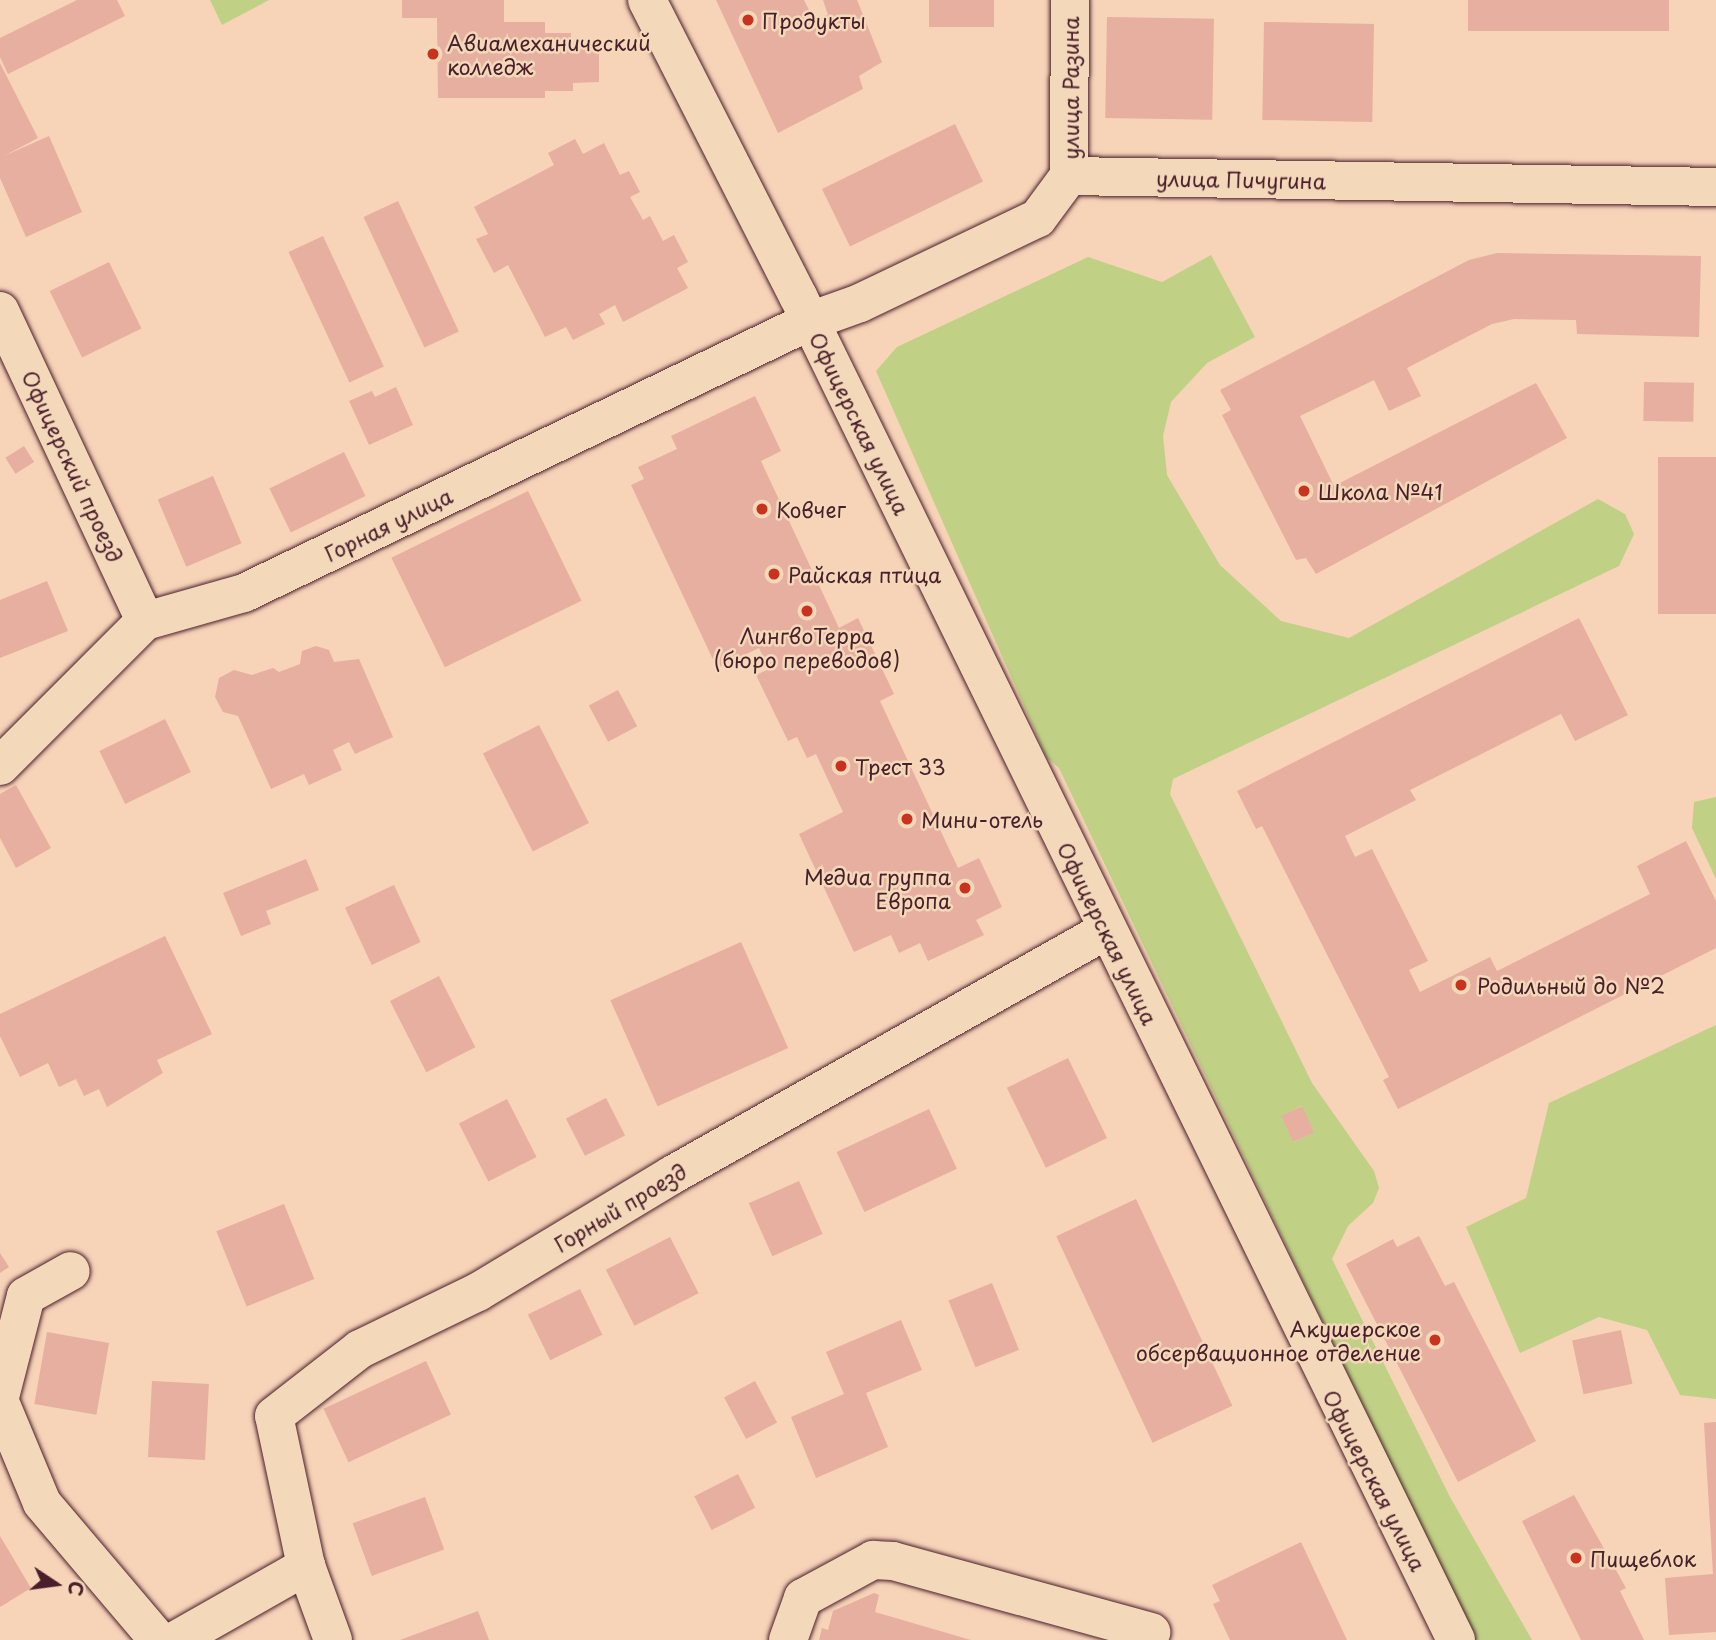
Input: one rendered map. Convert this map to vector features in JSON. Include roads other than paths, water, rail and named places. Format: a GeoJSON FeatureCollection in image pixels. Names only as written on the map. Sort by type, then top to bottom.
{"type":"FeatureCollection","features":[{"type":"Feature","properties":{"kind":"street","name":"Офицерская улица"},"geometry":{"type":"LineString","coordinates":[[647,0],[810,321],[1456,1640]]}},
{"type":"Feature","properties":{"kind":"street","name":"улица Разина"},"geometry":{"type":"LineString","coordinates":[[1069,176],[1070,0]]}},
{"type":"Feature","properties":{"kind":"street"},"geometry":{"type":"LineString","coordinates":[[810,321],[860,303],[1038,218],[1069,176]]}},
{"type":"Feature","properties":{"kind":"street","name":"улица Пичугина"},"geometry":{"type":"LineString","coordinates":[[1069,176],[1716,187]]}},
{"type":"Feature","properties":{"kind":"street","name":"Офицерский проезд"},"geometry":{"type":"LineString","coordinates":[[0,311],[145,621]]}},
{"type":"Feature","properties":{"kind":"street","name":"Горная улица"},"geometry":{"type":"LineString","coordinates":[[0,766],[145,621],[244,593],[810,321]]}},
{"type":"Feature","properties":{"kind":"street","name":"Горный проезд"},"geometry":{"type":"LineString","coordinates":[[332,1640],[306,1566],[274,1416],[360,1349],[478,1292],[672,1175],[1106,929]]}},
{"type":"Feature","properties":{"kind":"street"},"geometry":{"type":"LineString","coordinates":[[0,1397],[26,1296],[71,1271]]}},
{"type":"Feature","properties":{"kind":"street"},"geometry":{"type":"LineString","coordinates":[[0,1402],[42,1503],[158,1640]]}},
{"type":"Feature","properties":{"kind":"street"},"geometry":{"type":"LineString","coordinates":[[788,1640],[803,1598],[873,1560],[893,1561],[1151,1632]]}},
{"type":"Feature","properties":{"kind":"street"},"geometry":{"type":"LineString","coordinates":[[176,1640],[306,1566]]}},
{"type":"Feature","properties":{"kind":"place","name":"Продукты"},"geometry":{"type":"Point","coordinates":[748,20]}},
{"type":"Feature","properties":{"kind":"place","name":"Авиамеханический колледж"},"geometry":{"type":"Point","coordinates":[433,54]}},
{"type":"Feature","properties":{"kind":"place","name":"Школа №41"},"geometry":{"type":"Point","coordinates":[1304,491]}},
{"type":"Feature","properties":{"kind":"place","name":"Ковчег"},"geometry":{"type":"Point","coordinates":[762,509]}},
{"type":"Feature","properties":{"kind":"place","name":"Райская птица"},"geometry":{"type":"Point","coordinates":[774,574]}},
{"type":"Feature","properties":{"kind":"place","name":"ЛингвоТерра (бюро переводов)"},"geometry":{"type":"Point","coordinates":[807,611]}},
{"type":"Feature","properties":{"kind":"place","name":"Трест 33"},"geometry":{"type":"Point","coordinates":[841,766]}},
{"type":"Feature","properties":{"kind":"place","name":"Мини-отель"},"geometry":{"type":"Point","coordinates":[907,819]}},
{"type":"Feature","properties":{"kind":"place","name":"Медиа группа Европа"},"geometry":{"type":"Point","coordinates":[965,888]}},
{"type":"Feature","properties":{"kind":"place","name":"Родильный до №2"},"geometry":{"type":"Point","coordinates":[1461,985]}},
{"type":"Feature","properties":{"kind":"place","name":"Акушерское обсервационное отделение"},"geometry":{"type":"Point","coordinates":[1435,1340]}},
{"type":"Feature","properties":{"kind":"place","name":"Пищеблок"},"geometry":{"type":"Point","coordinates":[1576,1558]}}]}
